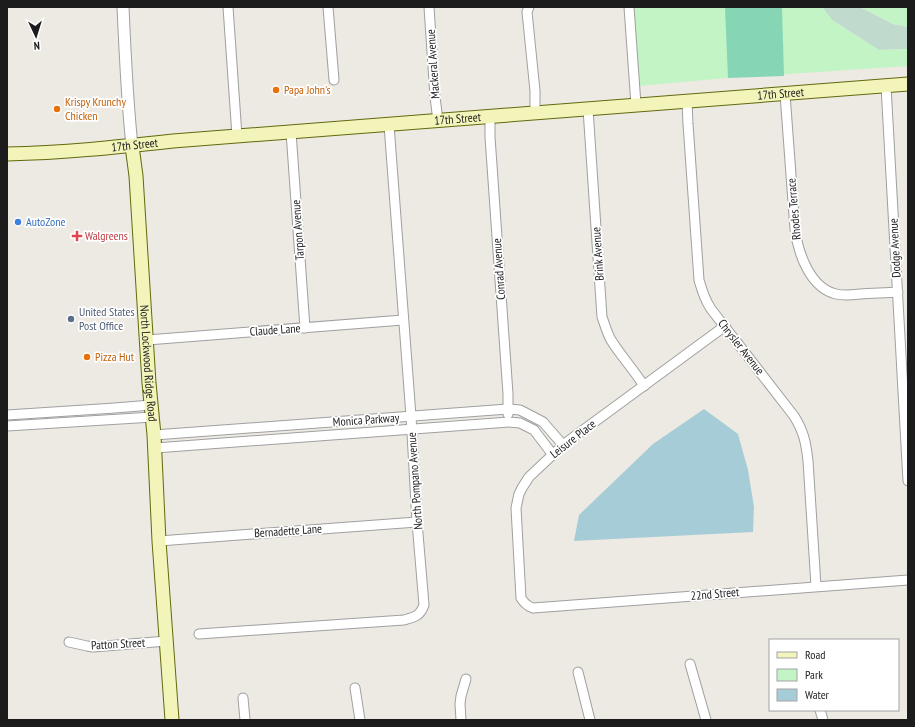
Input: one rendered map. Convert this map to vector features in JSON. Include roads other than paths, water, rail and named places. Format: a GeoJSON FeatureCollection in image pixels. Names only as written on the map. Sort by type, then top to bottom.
{"type":"FeatureCollection","features":[{"type":"Feature","properties":{"kind":"main road","name":"17th Street"},"geometry":{"type":"LineString","coordinates":[[7,154],[33,154],[101,149],[173,141],[908,84]]}},
{"type":"Feature","properties":{"kind":"main road","name":"North Lockwood Ridge Road"},"geometry":{"type":"LineString","coordinates":[[132,146],[136,176],[155,442],[159,541],[172,720]]}},
{"type":"Feature","properties":{"kind":"street","name":"North Lockwood Ridge Road"},"geometry":{"type":"LineString","coordinates":[[123,7],[126,84],[132,146]]}},
{"type":"Feature","properties":{"kind":"street"},"geometry":{"type":"LineString","coordinates":[[228,7],[237,136]]}},
{"type":"Feature","properties":{"kind":"street"},"geometry":{"type":"LineString","coordinates":[[328,7],[334,80]]}},
{"type":"Feature","properties":{"kind":"street","name":"Mackeral Avenue"},"geometry":{"type":"LineString","coordinates":[[429,7],[438,121]]}},
{"type":"Feature","properties":{"kind":"street"},"geometry":{"type":"LineString","coordinates":[[529,7],[527,12],[536,113]]}},
{"type":"Feature","properties":{"kind":"street"},"geometry":{"type":"LineString","coordinates":[[629,7],[636,105]]}},
{"type":"Feature","properties":{"kind":"street","name":"Dodge Avenue"},"geometry":{"type":"LineString","coordinates":[[886,86],[908,482]]}},
{"type":"Feature","properties":{"kind":"street","name":"Rhodes Terrace"},"geometry":{"type":"LineString","coordinates":[[786,94],[795,229],[798,248],[806,266],[820,286],[826,291],[834,294],[845,295],[898,292]]}},
{"type":"Feature","properties":{"kind":"street","name":"Chrysler Avenue"},"geometry":{"type":"LineString","coordinates":[[687,101],[699,280],[707,302],[794,416],[804,436],[808,461],[816,586]]}},
{"type":"Feature","properties":{"kind":"street","name":"Brink Avenue"},"geometry":{"type":"LineString","coordinates":[[588,109],[602,317],[605,328],[611,340],[644,386]]}},
{"type":"Feature","properties":{"kind":"street","name":"Conrad Avenue"},"geometry":{"type":"LineString","coordinates":[[490,117],[490,137],[509,422]]}},
{"type":"Feature","properties":{"kind":"street","name":"North Pompano Avenue"},"geometry":{"type":"LineString","coordinates":[[199,634],[404,620],[422,613],[424,605],[389,125]]}},
{"type":"Feature","properties":{"kind":"street","name":"Tarpon Avenue"},"geometry":{"type":"LineString","coordinates":[[291,132],[305,328]]}},
{"type":"Feature","properties":{"kind":"street","name":"Claude Lane"},"geometry":{"type":"LineString","coordinates":[[147,340],[403,320]]}},
{"type":"Feature","properties":{"kind":"street","name":"Leisure Place"},"geometry":{"type":"LineString","coordinates":[[524,603],[521,598],[516,522],[517,503],[522,488],[529,477],[563,445],[724,326]]}},
{"type":"Feature","properties":{"kind":"street"},"geometry":{"type":"LineString","coordinates":[[7,415],[115,408],[152,411]]}},
{"type":"Feature","properties":{"kind":"street","name":"Monica Parkway"},"geometry":{"type":"LineString","coordinates":[[155,442],[411,416],[508,409],[520,410],[543,422],[563,445]]}},
{"type":"Feature","properties":{"kind":"street"},"geometry":{"type":"LineString","coordinates":[[7,426],[152,411]]}},
{"type":"Feature","properties":{"kind":"street","name":"Monica Parkway"},"geometry":{"type":"LineString","coordinates":[[155,442],[411,429],[509,422],[520,423],[534,430],[553,455]]}},
{"type":"Feature","properties":{"kind":"street","name":"Bernadette Lane"},"geometry":{"type":"LineString","coordinates":[[159,541],[417,522]]}},
{"type":"Feature","properties":{"kind":"street","name":"22nd Street"},"geometry":{"type":"LineString","coordinates":[[524,603],[528,607],[540,608],[908,580]]}},
{"type":"Feature","properties":{"kind":"street","name":"Patton Street"},"geometry":{"type":"LineString","coordinates":[[69,642],[93,647],[167,641]]}},
{"type":"Feature","properties":{"kind":"street"},"geometry":{"type":"LineString","coordinates":[[690,664],[706,720]]}},
{"type":"Feature","properties":{"kind":"street"},"geometry":{"type":"LineString","coordinates":[[578,672],[590,720]]}},
{"type":"Feature","properties":{"kind":"street"},"geometry":{"type":"LineString","coordinates":[[461,720],[460,704],[466,679]]}},
{"type":"Feature","properties":{"kind":"street"},"geometry":{"type":"LineString","coordinates":[[354,688],[360,720]]}},
{"type":"Feature","properties":{"kind":"street"},"geometry":{"type":"LineString","coordinates":[[243,698],[245,720]]}},
{"type":"Feature","properties":{"kind":"water"},"geometry":{"type":"Polygon","coordinates":[[[704,409],[738,434],[748,470],[754,507],[753,532],[574,541],[579,515],[653,444],[704,409]]]}},
{"type":"Feature","properties":{"kind":"place","name":"Papa John's"},"geometry":{"type":"Point","coordinates":[276,90]}},
{"type":"Feature","properties":{"kind":"place","name":"Krispy Krunchy Chicken"},"geometry":{"type":"Point","coordinates":[57,109]}},
{"type":"Feature","properties":{"kind":"place","name":"AutoZone"},"geometry":{"type":"Point","coordinates":[18,222]}},
{"type":"Feature","properties":{"kind":"place","name":"Walgreens"},"geometry":{"type":"Point","coordinates":[77,236]}},
{"type":"Feature","properties":{"kind":"place","name":"United States Post Office"},"geometry":{"type":"Point","coordinates":[71,319]}},
{"type":"Feature","properties":{"kind":"place","name":"Pizza Hut"},"geometry":{"type":"Point","coordinates":[87,357]}}]}
